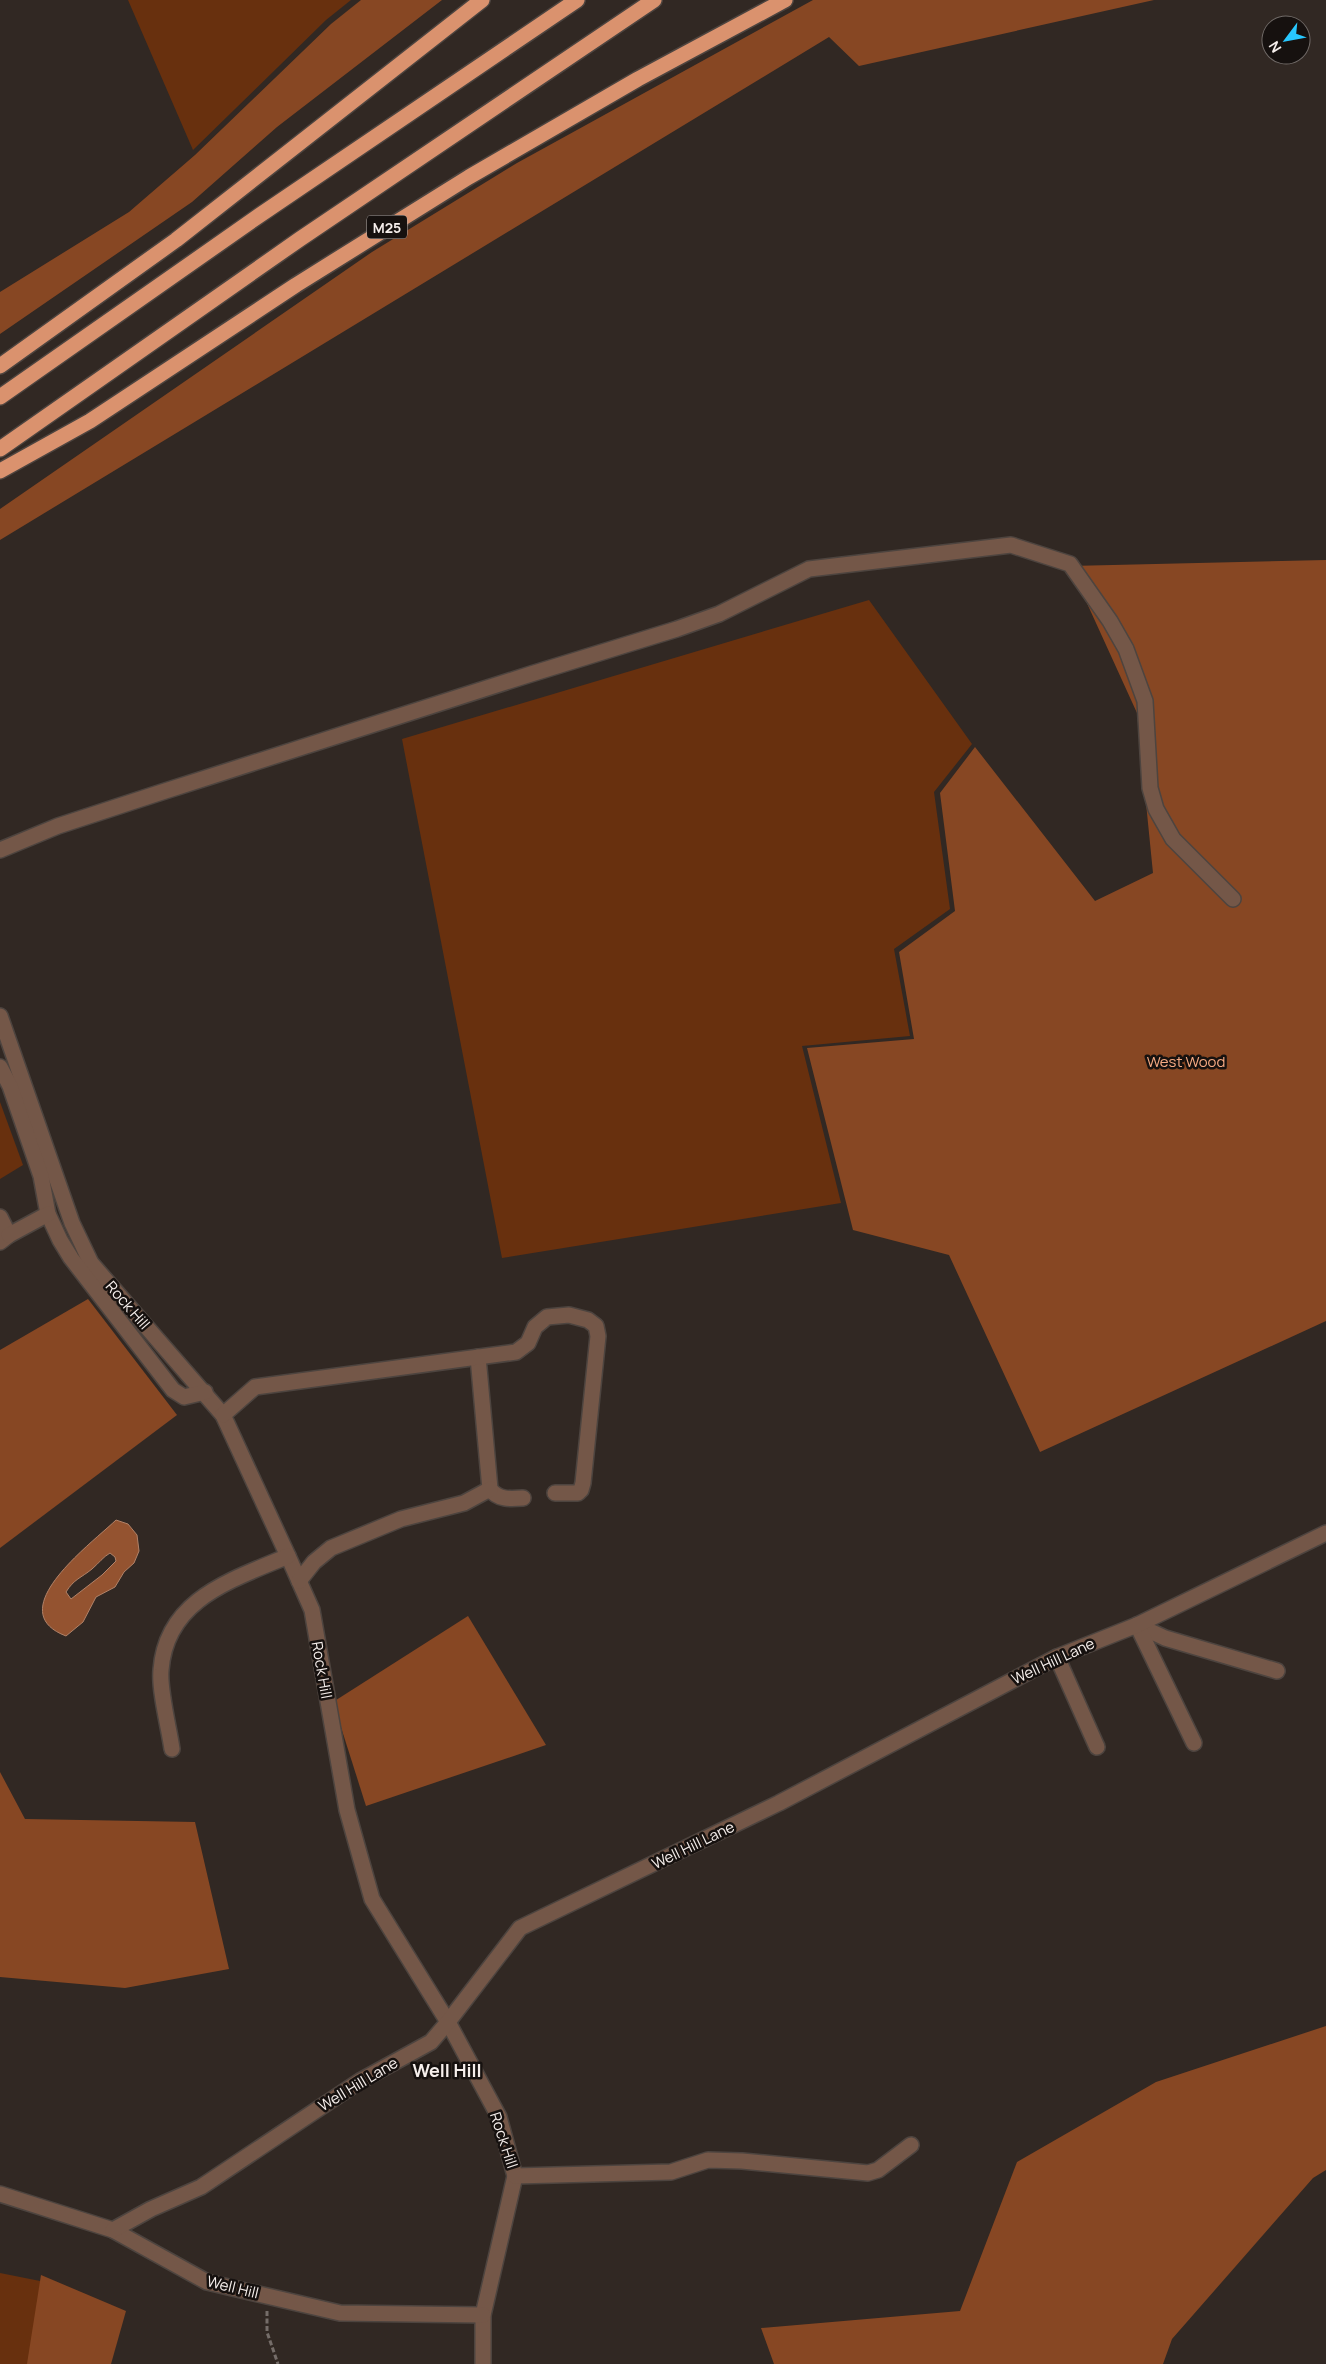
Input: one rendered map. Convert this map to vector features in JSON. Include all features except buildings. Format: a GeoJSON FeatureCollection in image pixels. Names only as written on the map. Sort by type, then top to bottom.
{"type":"FeatureCollection","features":[{"type":"Feature","properties":{"kind":"highway"},"geometry":{"type":"LineString","coordinates":[[0,366],[176,240],[482,0]]}},
{"type":"Feature","properties":{"kind":"highway"},"geometry":{"type":"LineString","coordinates":[[0,397],[260,215],[577,0]]}},
{"type":"Feature","properties":{"kind":"highway","name":"M25"},"geometry":{"type":"LineString","coordinates":[[0,449],[308,234],[654,0]]}},
{"type":"Feature","properties":{"kind":"highway","name":"M25"},"geometry":{"type":"LineString","coordinates":[[0,471],[90,421],[296,284],[469,177],[638,79],[785,0]]}},
{"type":"Feature","properties":{"kind":"street"},"geometry":{"type":"LineString","coordinates":[[0,850],[58,826],[162,792],[522,676],[677,629],[718,614],[809,569],[1011,544],[1070,564],[1110,621],[1126,649],[1145,701],[1150,788],[1156,809],[1173,840],[1233,899]]}},
{"type":"Feature","properties":{"kind":"street","name":"Rock Hill"},"geometry":{"type":"LineString","coordinates":[[0,1016],[72,1223],[91,1262],[223,1415],[288,1556],[312,1610],[348,1810],[372,1899],[448,2022],[499,2117],[515,2176],[483,2315],[483,2364]]}},
{"type":"Feature","properties":{"kind":"street"},"geometry":{"type":"LineString","coordinates":[[0,1067],[10,1086],[41,1176],[48,1214],[71,1258],[173,1390],[184,1397],[205,1392]]}},
{"type":"Feature","properties":{"kind":"street"},"geometry":{"type":"LineString","coordinates":[[0,1217],[4,1238],[48,1214]]}},
{"type":"Feature","properties":{"kind":"street"},"geometry":{"type":"LineString","coordinates":[[223,1415],[254,1388],[516,1352],[528,1343],[535,1326],[547,1317],[569,1315],[588,1320],[596,1326],[598,1336],[581,1490],[578,1493],[555,1493]]}},
{"type":"Feature","properties":{"kind":"street"},"geometry":{"type":"LineString","coordinates":[[478,1357],[490,1489],[494,1494],[507,1499],[523,1498]]}},
{"type":"Feature","properties":{"kind":"street"},"geometry":{"type":"LineString","coordinates":[[299,1581],[314,1562],[331,1548],[401,1519],[464,1503],[490,1489]]}},
{"type":"Feature","properties":{"kind":"street","name":"Well Hill Lane"},"geometry":{"type":"LineString","coordinates":[[113,2230],[151,2209],[201,2187],[352,2086],[431,2042],[520,1928],[779,1803],[1057,1657],[1137,1625],[1326,1533]]}},
{"type":"Feature","properties":{"kind":"street"},"geometry":{"type":"LineString","coordinates":[[172,1750],[160,1672],[163,1652],[171,1631],[193,1604],[205,1594],[288,1556]]}},
{"type":"Feature","properties":{"kind":"street"},"geometry":{"type":"LineString","coordinates":[[1137,1625],[1165,1638],[1277,1671]]}},
{"type":"Feature","properties":{"kind":"street"},"geometry":{"type":"LineString","coordinates":[[1137,1625],[1194,1743]]}},
{"type":"Feature","properties":{"kind":"street"},"geometry":{"type":"LineString","coordinates":[[1057,1657],[1097,1747]]}},
{"type":"Feature","properties":{"kind":"street"},"geometry":{"type":"LineString","coordinates":[[515,2176],[671,2172],[708,2160],[742,2161],[868,2173],[884,2166],[911,2144]]}},
{"type":"Feature","properties":{"kind":"street","name":"Well Hill"},"geometry":{"type":"LineString","coordinates":[[0,2194],[113,2230],[207,2282],[340,2313],[483,2315]]}},
{"type":"Feature","properties":{"kind":"path"},"geometry":{"type":"LineString","coordinates":[[267,2296],[267,2332],[278,2364]]}},
{"type":"Feature","properties":{"kind":"shaded area"},"geometry":{"type":"Polygon","coordinates":[[[128,0],[351,0],[326,20],[193,150],[128,0]]]}},
{"type":"Feature","properties":{"kind":"shaded area"},"geometry":{"type":"Polygon","coordinates":[[[869,600],[972,744],[934,792],[950,909],[894,949],[910,1036],[802,1046],[841,1203],[502,1258],[402,739],[869,600]]]}},
{"type":"Feature","properties":{"kind":"shaded area"},"geometry":{"type":"Polygon","coordinates":[[[0,1102],[23,1165],[0,1179],[0,1102]]]}},
{"type":"Feature","properties":{"kind":"shaded area"},"geometry":{"type":"Polygon","coordinates":[[[116,1520],[128,1524],[137,1535],[139,1551],[134,1563],[124,1572],[115,1587],[96,1597],[83,1622],[66,1636],[48,1625],[42,1611],[46,1595],[57,1578],[72,1561],[116,1520]],[[110,1553],[72,1584],[66,1592],[71,1599],[102,1575],[116,1561],[115,1557],[110,1553]]]}},
{"type":"Feature","properties":{"kind":"shaded area"},"geometry":{"type":"Polygon","coordinates":[[[0,2273],[50,2283],[36,2364],[0,2364],[0,2273]]]}},
{"type":"Feature","properties":{"kind":"green space"},"geometry":{"type":"Polygon","coordinates":[[[361,0],[442,0],[277,127],[192,202],[0,334],[0,292],[129,212],[195,155],[331,24],[361,0]]]}},
{"type":"Feature","properties":{"kind":"green space"},"geometry":{"type":"Polygon","coordinates":[[[813,0],[1154,0],[859,66],[829,37],[0,540],[0,509],[372,252],[517,163],[813,0]]]}},
{"type":"Feature","properties":{"kind":"green space","name":"West Wood"},"geometry":{"type":"Polygon","coordinates":[[[1326,560],[1326,1321],[1040,1452],[949,1255],[853,1230],[807,1048],[914,1039],[899,952],[955,911],[940,793],[975,747],[1095,901],[1153,873],[1137,713],[1070,566],[1326,560]]]}},
{"type":"Feature","properties":{"kind":"green space"},"geometry":{"type":"Polygon","coordinates":[[[88,1299],[177,1415],[0,1548],[0,1350],[88,1299]]]}},
{"type":"Feature","properties":{"kind":"green space"},"geometry":{"type":"Polygon","coordinates":[[[468,1616],[546,1745],[366,1806],[333,1702],[468,1616]]]}},
{"type":"Feature","properties":{"kind":"green space"},"geometry":{"type":"Polygon","coordinates":[[[0,1772],[25,1819],[195,1822],[229,1969],[125,1988],[0,1977],[0,1772]]]}},
{"type":"Feature","properties":{"kind":"green space"},"geometry":{"type":"Polygon","coordinates":[[[1326,2026],[1326,2170],[1313,2178],[1172,2339],[1163,2364],[774,2364],[761,2328],[960,2311],[1017,2162],[1156,2082],[1326,2026]]]}},
{"type":"Feature","properties":{"kind":"green space"},"geometry":{"type":"Polygon","coordinates":[[[41,2275],[126,2311],[111,2364],[27,2364],[41,2275]]]}},
{"type":"Feature","properties":{"kind":"district","name":"Well Hill"},"geometry":{"type":"Point","coordinates":[447,2070]}}]}
